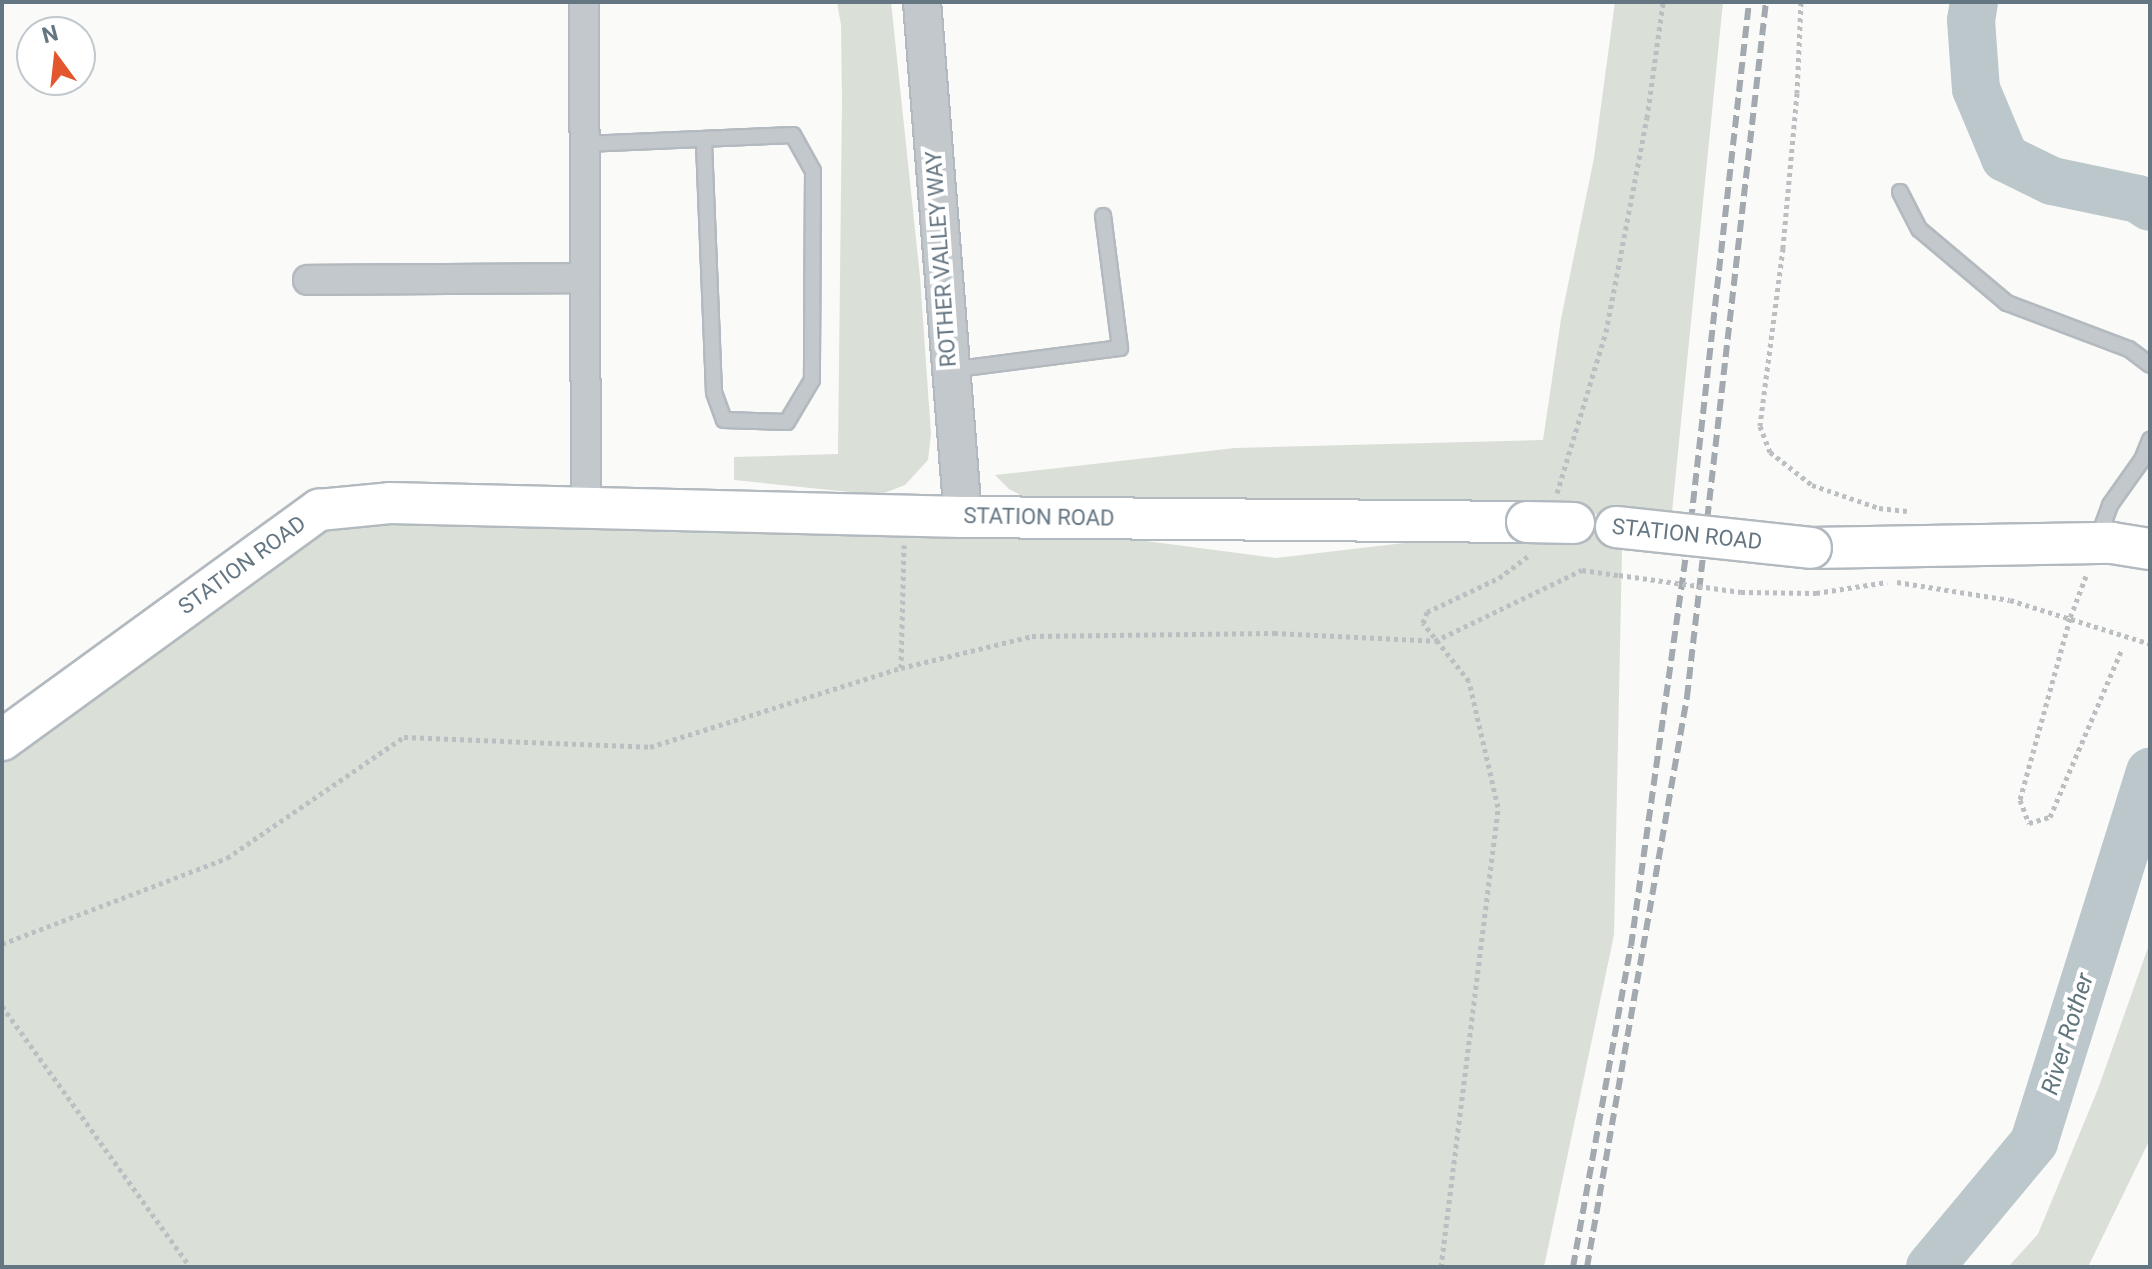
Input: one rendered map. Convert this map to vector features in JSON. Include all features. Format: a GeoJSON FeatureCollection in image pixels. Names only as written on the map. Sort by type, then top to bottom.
{"type":"FeatureCollection","features":[{"type":"Feature","properties":{"kind":"main road","name":"STATION ROAD"},"geometry":{"type":"LineString","coordinates":[[2,740],[319,510],[390,503],[963,517],[1547,524],[1616,527],[1811,548],[2097,543],[2150,549]]}},
{"type":"Feature","properties":{"kind":"street"},"geometry":{"type":"LineString","coordinates":[[584,2],[586,506]]}},
{"type":"Feature","properties":{"kind":"street","name":"ROTHER VALLEY WAY"},"geometry":{"type":"LineString","coordinates":[[922,2],[963,517]]}},
{"type":"Feature","properties":{"kind":"street"},"geometry":{"type":"LineString","coordinates":[[308,280],[585,278]]}},
{"type":"Feature","properties":{"kind":"lane"},"geometry":{"type":"LineString","coordinates":[[585,144],[793,135],[813,171],[812,380],[787,422],[724,420],[714,392],[704,139]]}},
{"type":"Feature","properties":{"kind":"lane"},"geometry":{"type":"LineString","coordinates":[[1900,192],[1919,229],[2007,303],[2129,349],[2150,365]]}},
{"type":"Feature","properties":{"kind":"lane"},"geometry":{"type":"LineString","coordinates":[[949,370],[1120,348],[1103,216]]}},
{"type":"Feature","properties":{"kind":"lane"},"geometry":{"type":"LineString","coordinates":[[2097,543],[2110,505],[2142,460],[2150,440]]}},
{"type":"Feature","properties":{"kind":"path"},"geometry":{"type":"LineString","coordinates":[[1441,1267],[1498,807],[1469,681],[1423,623],[1427,612],[1499,578],[1547,524],[1606,332],[1647,118],[1663,2]]}},
{"type":"Feature","properties":{"kind":"path"},"geometry":{"type":"LineString","coordinates":[[1801,2],[1786,217],[1760,426],[1770,452],[1812,485],[1879,508],[1910,511]]}},
{"type":"Feature","properties":{"kind":"path"},"geometry":{"type":"LineString","coordinates":[[901,668],[906,515]]}},
{"type":"Feature","properties":{"kind":"path"},"geometry":{"type":"LineString","coordinates":[[2097,543],[2070,618],[2020,800],[2029,823],[2050,817],[2122,649]]}},
{"type":"Feature","properties":{"kind":"path"},"geometry":{"type":"LineString","coordinates":[[2,944],[227,858],[404,737],[650,747],[901,668],[1032,636],[1274,633],[1435,641],[1582,570],[1741,592],[1816,593],[1891,581],[2010,600],[2150,644]]}},
{"type":"Feature","properties":{"kind":"path"},"geometry":{"type":"LineString","coordinates":[[2,1006],[190,1267]]}},
{"type":"Feature","properties":{"kind":"shaded area"},"geometry":{"type":"Polygon","coordinates":[[[837,2],[891,2],[920,277],[931,434],[928,460],[905,485],[879,495],[734,480],[734,457],[838,454],[842,101],[841,25],[837,2]]]}},
{"type":"Feature","properties":{"kind":"shaded area"},"geometry":{"type":"Polygon","coordinates":[[[1615,2],[1723,2],[1671,522],[1622,550],[1614,935],[1544,1267],[2,1267],[2,740],[319,510],[963,517],[1276,558],[1574,523],[1662,522],[1542,508],[1026,498],[1009,489],[995,475],[1235,448],[1543,440],[1561,319],[1594,158],[1615,2]]]}},
{"type":"Feature","properties":{"kind":"shaded area"},"geometry":{"type":"Polygon","coordinates":[[[2150,942],[2150,1139],[2088,1267],[2008,1267],[2038,1234],[2098,1089],[2150,942]]]}},
{"type":"Feature","properties":{"kind":"waterway","name":"River Rother"},"geometry":{"type":"LineString","coordinates":[[1974,2],[1971,20],[1976,89],[2005,158],[2052,181],[2138,199],[2150,207]]}},
{"type":"Feature","properties":{"kind":"waterway","name":"River Rother"},"geometry":{"type":"LineString","coordinates":[[1930,1267],[2034,1142],[2150,772]]}},
{"type":"Feature","properties":{"kind":"railway"},"geometry":{"type":"LineString","coordinates":[[1573,1267],[1631,946],[1691,521],[1749,2]]}},
{"type":"Feature","properties":{"kind":"railway"},"geometry":{"type":"LineString","coordinates":[[1587,1267],[1687,697],[1766,2]]}}]}
